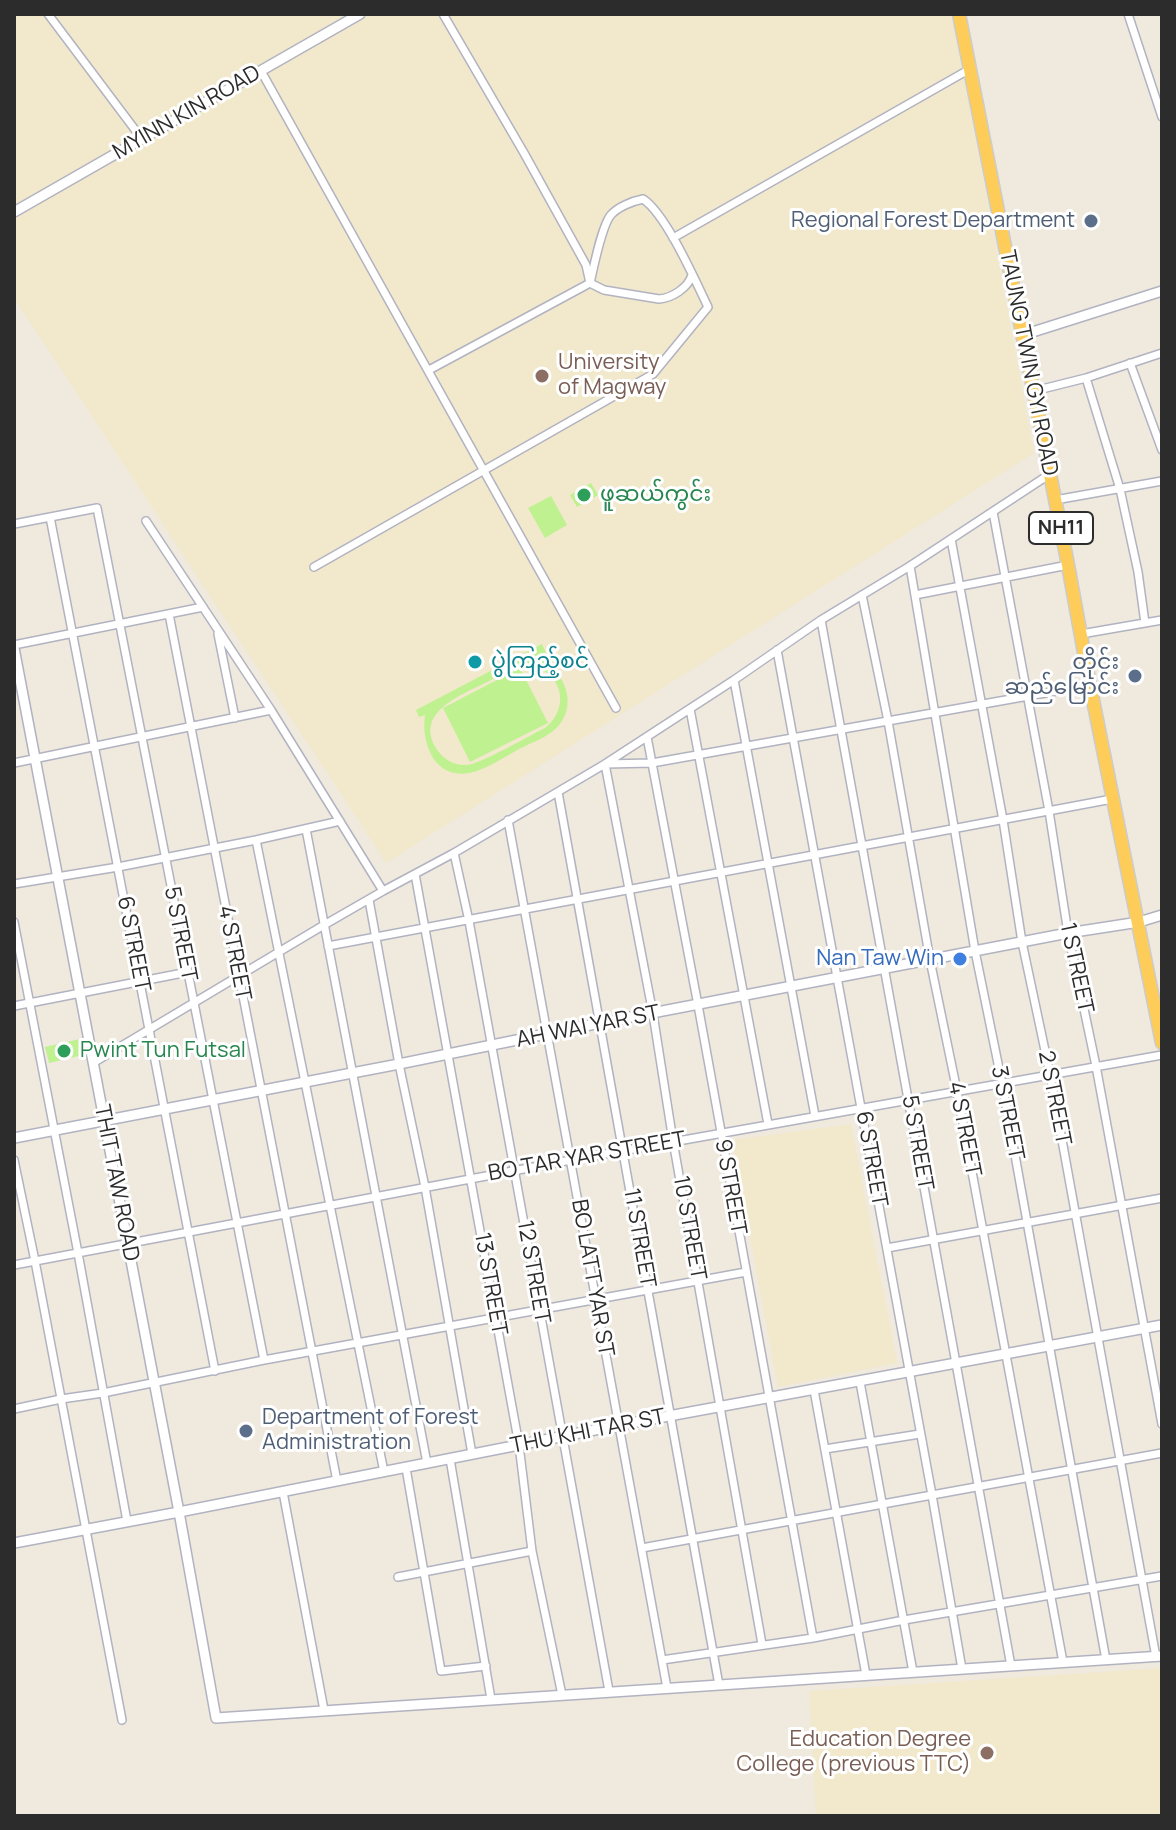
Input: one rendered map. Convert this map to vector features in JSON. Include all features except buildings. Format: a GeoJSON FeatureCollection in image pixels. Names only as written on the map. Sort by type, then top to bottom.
{"type":"FeatureCollection","features":[{"type":"Feature","properties":{"kind":"highway","name":"TAUNG TWIN GYI ROAD"},"geometry":{"type":"LineString","coordinates":[[959,14],[1112,799],[1158,1001],[1162,1043]]}},
{"type":"Feature","properties":{"kind":"street"},"geometry":{"type":"LineString","coordinates":[[48,14],[142,139]]}},
{"type":"Feature","properties":{"kind":"street","name":"MYINN KIN ROAD"},"geometry":{"type":"LineString","coordinates":[[14,212],[360,14]]}},
{"type":"Feature","properties":{"kind":"street"},"geometry":{"type":"LineString","coordinates":[[443,14],[586,265],[590,283]]}},
{"type":"Feature","properties":{"kind":"street"},"geometry":{"type":"LineString","coordinates":[[1128,14],[1161,112]]}},
{"type":"Feature","properties":{"kind":"street"},"geometry":{"type":"LineString","coordinates":[[673,238],[970,69]]}},
{"type":"Feature","properties":{"kind":"street"},"geometry":{"type":"LineString","coordinates":[[261,71],[616,708]]}},
{"type":"Feature","properties":{"kind":"street"},"geometry":{"type":"LineString","coordinates":[[314,567],[653,374],[708,307],[673,238],[653,205],[643,199],[610,215],[590,283],[429,370]]}},
{"type":"Feature","properties":{"kind":"street"},"geometry":{"type":"LineString","coordinates":[[590,283],[604,290],[665,299],[689,284],[692,275]]}},
{"type":"Feature","properties":{"kind":"street"},"geometry":{"type":"LineString","coordinates":[[1023,335],[1161,295]]}},
{"type":"Feature","properties":{"kind":"street"},"geometry":{"type":"LineString","coordinates":[[1034,391],[1162,353]]}},
{"type":"Feature","properties":{"kind":"street"},"geometry":{"type":"LineString","coordinates":[[1130,363],[1162,450]]}},
{"type":"Feature","properties":{"kind":"street"},"geometry":{"type":"LineString","coordinates":[[1086,378],[1120,489],[1138,572],[1145,623]]}},
{"type":"Feature","properties":{"kind":"street"},"geometry":{"type":"LineString","coordinates":[[93,1063],[324,925],[605,764],[821,620],[1050,474]]}},
{"type":"Feature","properties":{"kind":"street"},"geometry":{"type":"LineString","coordinates":[[1055,500],[1162,481]]}},
{"type":"Feature","properties":{"kind":"street","name":"5 STREET"},"geometry":{"type":"LineString","coordinates":[[50,517],[97,508],[264,1360]]}},
{"type":"Feature","properties":{"kind":"street","name":"1 STREET"},"geometry":{"type":"LineString","coordinates":[[993,512],[1049,811],[1068,933],[1096,1066],[1162,1424]]}},
{"type":"Feature","properties":{"kind":"street"},"geometry":{"type":"LineString","coordinates":[[14,524],[50,517]]}},
{"type":"Feature","properties":{"kind":"street","name":"6 STREET"},"geometry":{"type":"LineString","coordinates":[[50,517],[215,1371]]}},
{"type":"Feature","properties":{"kind":"street"},"geometry":{"type":"LineString","coordinates":[[146,521],[271,710],[383,891]]}},
{"type":"Feature","properties":{"kind":"street","name":"2 STREET"},"geometry":{"type":"LineString","coordinates":[[951,539],[1003,820],[1022,942],[1050,1074],[1142,1580],[1159,1656]]}},
{"type":"Feature","properties":{"kind":"street"},"geometry":{"type":"LineString","coordinates":[[915,595],[1068,565]]}},
{"type":"Feature","properties":{"kind":"street","name":"3 STREET"},"geometry":{"type":"LineString","coordinates":[[910,566],[975,951],[1002,1083],[1106,1660]]}},
{"type":"Feature","properties":{"kind":"street","name":"4 STREET"},"geometry":{"type":"LineString","coordinates":[[862,595],[1063,1662]]}},
{"type":"Feature","properties":{"kind":"street"},"geometry":{"type":"LineString","coordinates":[[14,646],[203,607]]}},
{"type":"Feature","properties":{"kind":"street","name":"4 STREET"},"geometry":{"type":"LineString","coordinates":[[169,614],[337,1481]]}},
{"type":"Feature","properties":{"kind":"street","name":"5 STREET"},"geometry":{"type":"LineString","coordinates":[[821,620],[1011,1666]]}},
{"type":"Feature","properties":{"kind":"street"},"geometry":{"type":"LineString","coordinates":[[1081,634],[1162,620]]}},
{"type":"Feature","properties":{"kind":"street"},"geometry":{"type":"LineString","coordinates":[[216,628],[235,718]]}},
{"type":"Feature","properties":{"kind":"street","name":"THIT TAW ROAD"},"geometry":{"type":"LineString","coordinates":[[14,646],[216,1718],[324,1710]]}},
{"type":"Feature","properties":{"kind":"street","name":"6 STREET"},"geometry":{"type":"LineString","coordinates":[[777,650],[962,1669]]}},
{"type":"Feature","properties":{"kind":"street"},"geometry":{"type":"LineString","coordinates":[[734,680],[815,1116]]}},
{"type":"Feature","properties":{"kind":"street"},"geometry":{"type":"LineString","coordinates":[[605,764],[652,763],[1090,685]]}},
{"type":"Feature","properties":{"kind":"street"},"geometry":{"type":"LineString","coordinates":[[690,709],[768,1124]]}},
{"type":"Feature","properties":{"kind":"street"},"geometry":{"type":"LineString","coordinates":[[14,763],[271,710]]}},
{"type":"Feature","properties":{"kind":"street","name":"9 STREET"},"geometry":{"type":"LineString","coordinates":[[647,737],[813,1638]]}},
{"type":"Feature","properties":{"kind":"street","name":"10 STREET"},"geometry":{"type":"LineString","coordinates":[[605,764],[653,1014],[762,1644]]}},
{"type":"Feature","properties":{"kind":"street","name":"11 STREET"},"geometry":{"type":"LineString","coordinates":[[558,792],[719,1685]]}},
{"type":"Feature","properties":{"kind":"street"},"geometry":{"type":"LineString","coordinates":[[328,946],[1112,799]]}},
{"type":"Feature","properties":{"kind":"street","name":"BO LATT YAR ST"},"geometry":{"type":"LineString","coordinates":[[508,820],[667,1688]]}},
{"type":"Feature","properties":{"kind":"street"},"geometry":{"type":"LineString","coordinates":[[14,884],[165,858],[340,821]]}},
{"type":"Feature","properties":{"kind":"street"},"geometry":{"type":"LineString","coordinates":[[306,829],[427,1463]]}},
{"type":"Feature","properties":{"kind":"street"},"geometry":{"type":"LineString","coordinates":[[256,840],[384,1472]]}},
{"type":"Feature","properties":{"kind":"street","name":"12 STREET"},"geometry":{"type":"LineString","coordinates":[[454,853],[609,1691]]}},
{"type":"Feature","properties":{"kind":"street","name":"13 STREET"},"geometry":{"type":"LineString","coordinates":[[415,874],[519,1445],[532,1551],[562,1695]]}},
{"type":"Feature","properties":{"kind":"street"},"geometry":{"type":"LineString","coordinates":[[369,900],[425,1187],[472,1454]]}},
{"type":"Feature","properties":{"kind":"street","name":"AH WAI YAR ST"},"geometry":{"type":"LineString","coordinates":[[14,1138],[1068,933],[1139,922],[1162,915]]}},
{"type":"Feature","properties":{"kind":"street"},"geometry":{"type":"LineString","coordinates":[[14,922],[127,1521]]}},
{"type":"Feature","properties":{"kind":"street"},"geometry":{"type":"LineString","coordinates":[[14,1006],[188,972]]}},
{"type":"Feature","properties":{"kind":"street","name":"BO TAR YAR STREET"},"geometry":{"type":"LineString","coordinates":[[14,1265],[623,1150],[1162,1055]]}},
{"type":"Feature","properties":{"kind":"street"},"geometry":{"type":"LineString","coordinates":[[14,1160],[122,1720]]}},
{"type":"Feature","properties":{"kind":"street"},"geometry":{"type":"LineString","coordinates":[[887,1248],[1162,1198]]}},
{"type":"Feature","properties":{"kind":"street"},"geometry":{"type":"LineString","coordinates":[[14,1409],[746,1272]]}},
{"type":"Feature","properties":{"kind":"street","name":"THU KHI TAR ST"},"geometry":{"type":"LineString","coordinates":[[14,1543],[620,1425],[1162,1325]]}},
{"type":"Feature","properties":{"kind":"street"},"geometry":{"type":"LineString","coordinates":[[860,1382],[913,1672]]}},
{"type":"Feature","properties":{"kind":"street"},"geometry":{"type":"LineString","coordinates":[[814,1390],[866,1675]]}},
{"type":"Feature","properties":{"kind":"street"},"geometry":{"type":"LineString","coordinates":[[825,1449],[920,1434]]}},
{"type":"Feature","properties":{"kind":"street"},"geometry":{"type":"LineString","coordinates":[[642,1548],[1162,1453]]}},
{"type":"Feature","properties":{"kind":"street"},"geometry":{"type":"LineString","coordinates":[[450,1459],[491,1699]]}},
{"type":"Feature","properties":{"kind":"street"},"geometry":{"type":"LineString","coordinates":[[406,1468],[441,1671],[486,1666]]}},
{"type":"Feature","properties":{"kind":"street"},"geometry":{"type":"LineString","coordinates":[[283,1492],[324,1710],[1159,1656]]}},
{"type":"Feature","properties":{"kind":"street"},"geometry":{"type":"LineString","coordinates":[[398,1577],[532,1551]]}},
{"type":"Feature","properties":{"kind":"street"},"geometry":{"type":"LineString","coordinates":[[662,1660],[813,1638],[1162,1576]]}},
{"type":"Feature","properties":{"kind":"shaded area","name":"University of Magway"},"geometry":{"type":"Polygon","coordinates":[[[14,14],[953,14],[1034,453],[386,863],[14,298],[14,14]]]}},
{"type":"Feature","properties":{"kind":"shaded area"},"geometry":{"type":"Polygon","coordinates":[[[851,1124],[897,1363],[778,1387],[732,1140],[851,1124]]]}},
{"type":"Feature","properties":{"kind":"shaded area","name":"Education Degree College (previous TTC)"},"geometry":{"type":"Polygon","coordinates":[[[1162,1668],[1162,1816],[816,1816],[809,1691],[1162,1668]]]}},
{"type":"Feature","properties":{"kind":"green space","name":"ဖူဆယ်ကွင်း"},"geometry":{"type":"Polygon","coordinates":[[[591,483],[598,495],[577,507],[570,495],[591,483]]]}},
{"type":"Feature","properties":{"kind":"green space"},"geometry":{"type":"Polygon","coordinates":[[[551,496],[567,525],[545,538],[528,508],[551,496]]]}},
{"type":"Feature","properties":{"kind":"green space"},"geometry":{"type":"Polygon","coordinates":[[[542,644],[546,653],[538,658],[560,677],[568,705],[560,724],[552,732],[469,773],[447,770],[432,757],[425,737],[425,715],[419,717],[416,710],[542,644]],[[517,667],[443,707],[431,725],[431,736],[442,755],[449,761],[467,765],[545,728],[554,719],[560,698],[553,679],[535,667],[517,667]]]}},
{"type":"Feature","properties":{"kind":"green space"},"geometry":{"type":"Polygon","coordinates":[[[520,668],[548,723],[470,762],[443,708],[520,668]]]}},
{"type":"Feature","properties":{"kind":"green space","name":"Pwint Tun Futsal"},"geometry":{"type":"Polygon","coordinates":[[[80,1039],[83,1055],[49,1063],[45,1047],[80,1039]]]}},
{"type":"Feature","properties":{"kind":"place","name":"Regional Forest Department"},"geometry":{"type":"Point","coordinates":[1091,221]}},
{"type":"Feature","properties":{"kind":"place","name":"University of Magway"},"geometry":{"type":"Point","coordinates":[542,376]}},
{"type":"Feature","properties":{"kind":"place","name":"ဖူဆယ်ကွင်း"},"geometry":{"type":"Point","coordinates":[584,495]}},
{"type":"Feature","properties":{"kind":"place","name":"ပွဲကြည့်စင်"},"geometry":{"type":"Point","coordinates":[475,662]}},
{"type":"Feature","properties":{"kind":"place","name":"တိုင်း ဆည်မြောင်း"},"geometry":{"type":"Point","coordinates":[1135,676]}},
{"type":"Feature","properties":{"kind":"place","name":"Nan Taw Win"},"geometry":{"type":"Point","coordinates":[960,959]}},
{"type":"Feature","properties":{"kind":"place","name":"Pwint Tun Futsal"},"geometry":{"type":"Point","coordinates":[64,1051]}},
{"type":"Feature","properties":{"kind":"place","name":"Department of Forest Administration"},"geometry":{"type":"Point","coordinates":[246,1431]}},
{"type":"Feature","properties":{"kind":"place","name":"Education Degree College (previous TTC)"},"geometry":{"type":"Point","coordinates":[987,1753]}}]}
